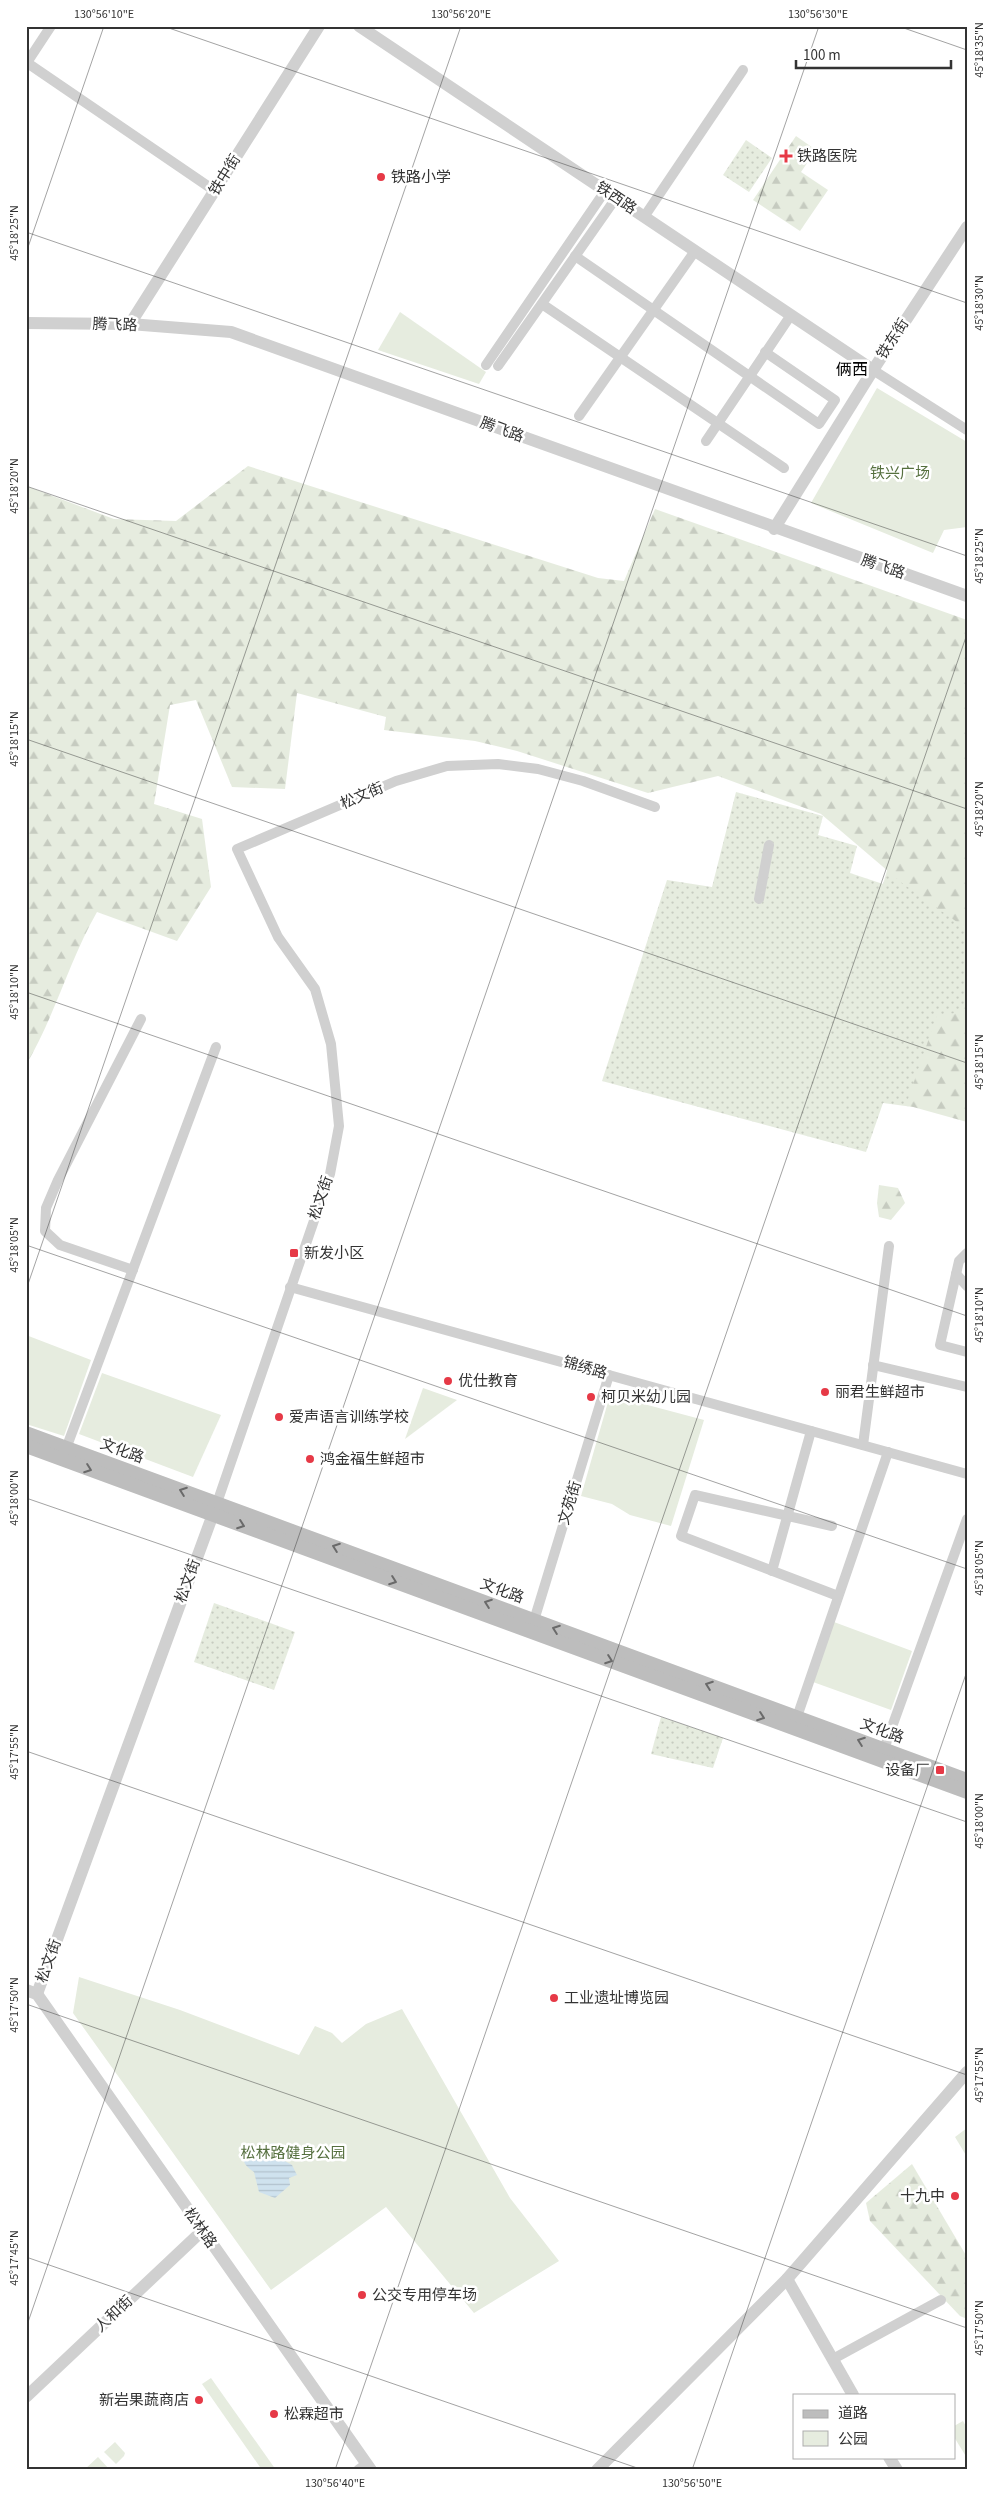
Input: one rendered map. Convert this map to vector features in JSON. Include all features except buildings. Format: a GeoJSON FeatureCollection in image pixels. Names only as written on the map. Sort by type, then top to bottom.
{"type":"FeatureCollection","features":[{"type":"Feature","properties":{"kind":"main road","name":"文化路"},"geometry":{"type":"LineString","coordinates":[[26,1433],[64,1453],[215,1509],[532,1626],[966,1780]]}},
{"type":"Feature","properties":{"kind":"main road","name":"文化路"},"geometry":{"type":"LineString","coordinates":[[26,1446],[64,1453]]}},
{"type":"Feature","properties":{"kind":"main road","name":"文化路"},"geometry":{"type":"LineString","coordinates":[[532,1626],[797,1717],[966,1780]]}},
{"type":"Feature","properties":{"kind":"street"},"geometry":{"type":"LineString","coordinates":[[51,26],[26,63],[215,191]]}},
{"type":"Feature","properties":{"kind":"street","name":"铁中街"},"geometry":{"type":"LineString","coordinates":[[130,324],[320,26]]}},
{"type":"Feature","properties":{"kind":"street","name":"铁西路"},"geometry":{"type":"LineString","coordinates":[[359,26],[873,370]]}},
{"type":"Feature","properties":{"kind":"street"},"geometry":{"type":"LineString","coordinates":[[644,216],[743,70]]}},
{"type":"Feature","properties":{"kind":"street"},"geometry":{"type":"LineString","coordinates":[[498,366],[575,256],[610,194]]}},
{"type":"Feature","properties":{"kind":"street"},"geometry":{"type":"LineString","coordinates":[[486,366],[610,194]]}},
{"type":"Feature","properties":{"kind":"street","name":"铁东街"},"geometry":{"type":"LineString","coordinates":[[774,529],[873,370],[967,227]]}},
{"type":"Feature","properties":{"kind":"street"},"geometry":{"type":"LineString","coordinates":[[579,416],[694,251]]}},
{"type":"Feature","properties":{"kind":"street"},"geometry":{"type":"LineString","coordinates":[[575,256],[818,424],[835,400],[766,352]]}},
{"type":"Feature","properties":{"kind":"street"},"geometry":{"type":"LineString","coordinates":[[542,304],[784,468]]}},
{"type":"Feature","properties":{"kind":"street"},"geometry":{"type":"LineString","coordinates":[[706,441],[790,315]]}},
{"type":"Feature","properties":{"kind":"street","name":"腾飞路"},"geometry":{"type":"LineString","coordinates":[[26,323],[130,324],[231,332],[774,529],[967,596]]}},
{"type":"Feature","properties":{"kind":"street"},"geometry":{"type":"LineString","coordinates":[[873,370],[966,427]]}},
{"type":"Feature","properties":{"kind":"street","name":"松文街"},"geometry":{"type":"LineString","coordinates":[[32,1992],[215,1509],[330,1174],[339,1126],[331,1044],[315,989],[278,937],[238,849],[396,781],[447,766],[498,764],[538,769],[583,781],[655,807]]}},
{"type":"Feature","properties":{"kind":"street"},"geometry":{"type":"LineString","coordinates":[[758,899],[769,845]]}},
{"type":"Feature","properties":{"kind":"street"},"geometry":{"type":"LineString","coordinates":[[133,1270],[60,1245],[45,1231],[46,1208],[58,1180],[141,1019]]}},
{"type":"Feature","properties":{"kind":"street"},"geometry":{"type":"LineString","coordinates":[[64,1453],[216,1047]]}},
{"type":"Feature","properties":{"kind":"street"},"geometry":{"type":"LineString","coordinates":[[863,1446],[888,1246]]}},
{"type":"Feature","properties":{"kind":"street"},"geometry":{"type":"LineString","coordinates":[[967,1253],[959,1261],[940,1346],[967,1352]]}},
{"type":"Feature","properties":{"kind":"street"},"geometry":{"type":"LineString","coordinates":[[956,1274],[967,1286]]}},
{"type":"Feature","properties":{"kind":"street","name":"锦绣路"},"geometry":{"type":"LineString","coordinates":[[290,1287],[967,1474]]}},
{"type":"Feature","properties":{"kind":"street"},"geometry":{"type":"LineString","coordinates":[[874,1365],[967,1387]]}},
{"type":"Feature","properties":{"kind":"street","name":"文苑街"},"geometry":{"type":"LineString","coordinates":[[532,1626],[609,1375]]}},
{"type":"Feature","properties":{"kind":"street"},"geometry":{"type":"LineString","coordinates":[[772,1572],[810,1431]]}},
{"type":"Feature","properties":{"kind":"street"},"geometry":{"type":"LineString","coordinates":[[797,1717],[888,1452]]}},
{"type":"Feature","properties":{"kind":"street"},"geometry":{"type":"LineString","coordinates":[[832,1526],[695,1496],[681,1536],[838,1596]]}},
{"type":"Feature","properties":{"kind":"street"},"geometry":{"type":"LineString","coordinates":[[884,1749],[967,1519]]}},
{"type":"Feature","properties":{"kind":"street","name":"松林路"},"geometry":{"type":"LineString","coordinates":[[32,1992],[202,2231],[365,2468]]}},
{"type":"Feature","properties":{"kind":"street"},"geometry":{"type":"LineString","coordinates":[[597,2470],[787,2279],[967,2072]]}},
{"type":"Feature","properties":{"kind":"street","name":"人和街"},"geometry":{"type":"LineString","coordinates":[[26,2397],[202,2231]]}},
{"type":"Feature","properties":{"kind":"street"},"geometry":{"type":"LineString","coordinates":[[787,2279],[852,2394]]}},
{"type":"Feature","properties":{"kind":"street"},"geometry":{"type":"LineString","coordinates":[[832,2359],[940,2300]]}},
{"type":"Feature","properties":{"kind":"green space"},"geometry":{"type":"Polygon","coordinates":[[[796,136],[816,150],[801,172],[828,190],[800,231],[753,200],[796,136]]]}},
{"type":"Feature","properties":{"kind":"green space"},"geometry":{"type":"Polygon","coordinates":[[[746,140],[772,158],[749,192],[723,175],[746,140]]]}},
{"type":"Feature","properties":{"kind":"green space"},"geometry":{"type":"Polygon","coordinates":[[[400,312],[486,372],[479,384],[378,350],[400,312]]]}},
{"type":"Feature","properties":{"kind":"green space","name":"铁兴广场"},"geometry":{"type":"Polygon","coordinates":[[[877,388],[967,442],[967,527],[944,530],[933,553],[811,503],[877,388]]]}},
{"type":"Feature","properties":{"kind":"green space"},"geometry":{"type":"Polygon","coordinates":[[[248,466],[598,578],[624,581],[655,509],[967,620],[967,946],[964,927],[902,883],[821,814],[718,776],[648,793],[517,751],[475,741],[384,730],[386,717],[297,693],[285,789],[232,787],[196,700],[170,705],[154,804],[202,819],[211,887],[177,941],[97,912],[26,1065],[26,486],[114,519],[176,521],[248,466]]]}},
{"type":"Feature","properties":{"kind":"green space"},"geometry":{"type":"Polygon","coordinates":[[[736,792],[823,816],[818,835],[857,846],[850,873],[883,884],[889,864],[940,879],[967,933],[967,1003],[959,1012],[913,1107],[883,1103],[866,1152],[602,1081],[667,880],[712,887],[736,792]]]}},
{"type":"Feature","properties":{"kind":"green space"},"geometry":{"type":"Polygon","coordinates":[[[967,1002],[967,1122],[906,1105],[937,1015],[957,1013],[967,1002]]]}},
{"type":"Feature","properties":{"kind":"green space"},"geometry":{"type":"Polygon","coordinates":[[[879,1185],[898,1188],[905,1203],[891,1220],[879,1217],[877,1203],[879,1185]]]}},
{"type":"Feature","properties":{"kind":"green space"},"geometry":{"type":"Polygon","coordinates":[[[26,1335],[91,1360],[64,1436],[26,1424],[26,1335]]]}},
{"type":"Feature","properties":{"kind":"green space"},"geometry":{"type":"Polygon","coordinates":[[[102,1373],[221,1415],[193,1477],[79,1434],[102,1373]]]}},
{"type":"Feature","properties":{"kind":"green space"},"geometry":{"type":"Polygon","coordinates":[[[423,1388],[457,1400],[405,1439],[423,1388]]]}},
{"type":"Feature","properties":{"kind":"green space"},"geometry":{"type":"Polygon","coordinates":[[[610,1395],[704,1420],[671,1526],[630,1515],[612,1504],[581,1496],[610,1395]]]}},
{"type":"Feature","properties":{"kind":"green space"},"geometry":{"type":"Polygon","coordinates":[[[214,1603],[295,1632],[274,1690],[194,1662],[214,1603]]]}},
{"type":"Feature","properties":{"kind":"green space"},"geometry":{"type":"Polygon","coordinates":[[[834,1622],[912,1651],[891,1710],[813,1682],[834,1622]]]}},
{"type":"Feature","properties":{"kind":"green space"},"geometry":{"type":"Polygon","coordinates":[[[661,1717],[723,1738],[713,1768],[651,1754],[661,1717]]]}},
{"type":"Feature","properties":{"kind":"green space","name":"松林路健身公园"},"geometry":{"type":"Polygon","coordinates":[[[79,1977],[180,2010],[299,2055],[315,2026],[332,2033],[342,2043],[366,2024],[402,2009],[510,2198],[559,2261],[474,2313],[386,2207],[271,2290],[73,2013],[79,1977]]]}},
{"type":"Feature","properties":{"kind":"green space"},"geometry":{"type":"Polygon","coordinates":[[[967,2128],[967,2157],[955,2137],[967,2128]]]}},
{"type":"Feature","properties":{"kind":"green space"},"geometry":{"type":"Polygon","coordinates":[[[912,2164],[967,2257],[967,2319],[960,2316],[870,2221],[866,2203],[912,2164]]]}},
{"type":"Feature","properties":{"kind":"green space"},"geometry":{"type":"Polygon","coordinates":[[[211,2378],[276,2470],[262,2470],[202,2384],[211,2378]]]}},
{"type":"Feature","properties":{"kind":"green space"},"geometry":{"type":"Polygon","coordinates":[[[963,2421],[967,2428],[967,2458],[956,2440],[956,2425],[963,2421]]]}},
{"type":"Feature","properties":{"kind":"green space"},"geometry":{"type":"Polygon","coordinates":[[[115,2442],[125,2453],[116,2464],[104,2452],[115,2442]]]}},
{"type":"Feature","properties":{"kind":"green space"},"geometry":{"type":"Polygon","coordinates":[[[98,2457],[110,2470],[84,2470],[98,2457]]]}},
{"type":"Feature","properties":{"kind":"water"},"geometry":{"type":"Polygon","coordinates":[[[272,2143],[280,2146],[281,2159],[292,2165],[297,2175],[289,2178],[290,2185],[275,2198],[259,2192],[254,2172],[246,2165],[243,2155],[252,2150],[261,2151],[272,2143]]]}},
{"type":"Feature","properties":{"kind":"place","name":"铁路医院"},"geometry":{"type":"Point","coordinates":[786,156]}},
{"type":"Feature","properties":{"kind":"place","name":"铁路小学"},"geometry":{"type":"Point","coordinates":[381,177]}},
{"type":"Feature","properties":{"kind":"place","name":"新发小区"},"geometry":{"type":"Point","coordinates":[294,1253]}},
{"type":"Feature","properties":{"kind":"place","name":"优仕教育"},"geometry":{"type":"Point","coordinates":[448,1381]}},
{"type":"Feature","properties":{"kind":"place","name":"丽君生鲜超市"},"geometry":{"type":"Point","coordinates":[825,1392]}},
{"type":"Feature","properties":{"kind":"place","name":"柯贝米幼儿园"},"geometry":{"type":"Point","coordinates":[591,1397]}},
{"type":"Feature","properties":{"kind":"place","name":"爱声语言训练学校"},"geometry":{"type":"Point","coordinates":[279,1417]}},
{"type":"Feature","properties":{"kind":"place","name":"鸿金福生鲜超市"},"geometry":{"type":"Point","coordinates":[310,1459]}},
{"type":"Feature","properties":{"kind":"place","name":"设备厂"},"geometry":{"type":"Point","coordinates":[940,1770]}},
{"type":"Feature","properties":{"kind":"place","name":"工业遗址博览园"},"geometry":{"type":"Point","coordinates":[554,1998]}},
{"type":"Feature","properties":{"kind":"place","name":"十九中"},"geometry":{"type":"Point","coordinates":[955,2196]}},
{"type":"Feature","properties":{"kind":"place","name":"公交专用停车场"},"geometry":{"type":"Point","coordinates":[362,2295]}},
{"type":"Feature","properties":{"kind":"place","name":"新岩果蔬商店"},"geometry":{"type":"Point","coordinates":[199,2400]}},
{"type":"Feature","properties":{"kind":"place","name":"松霖超市"},"geometry":{"type":"Point","coordinates":[274,2414]}},
{"type":"Feature","properties":{"kind":"district","name":"俩西"},"geometry":{"type":"Point","coordinates":[852,370]}}]}
